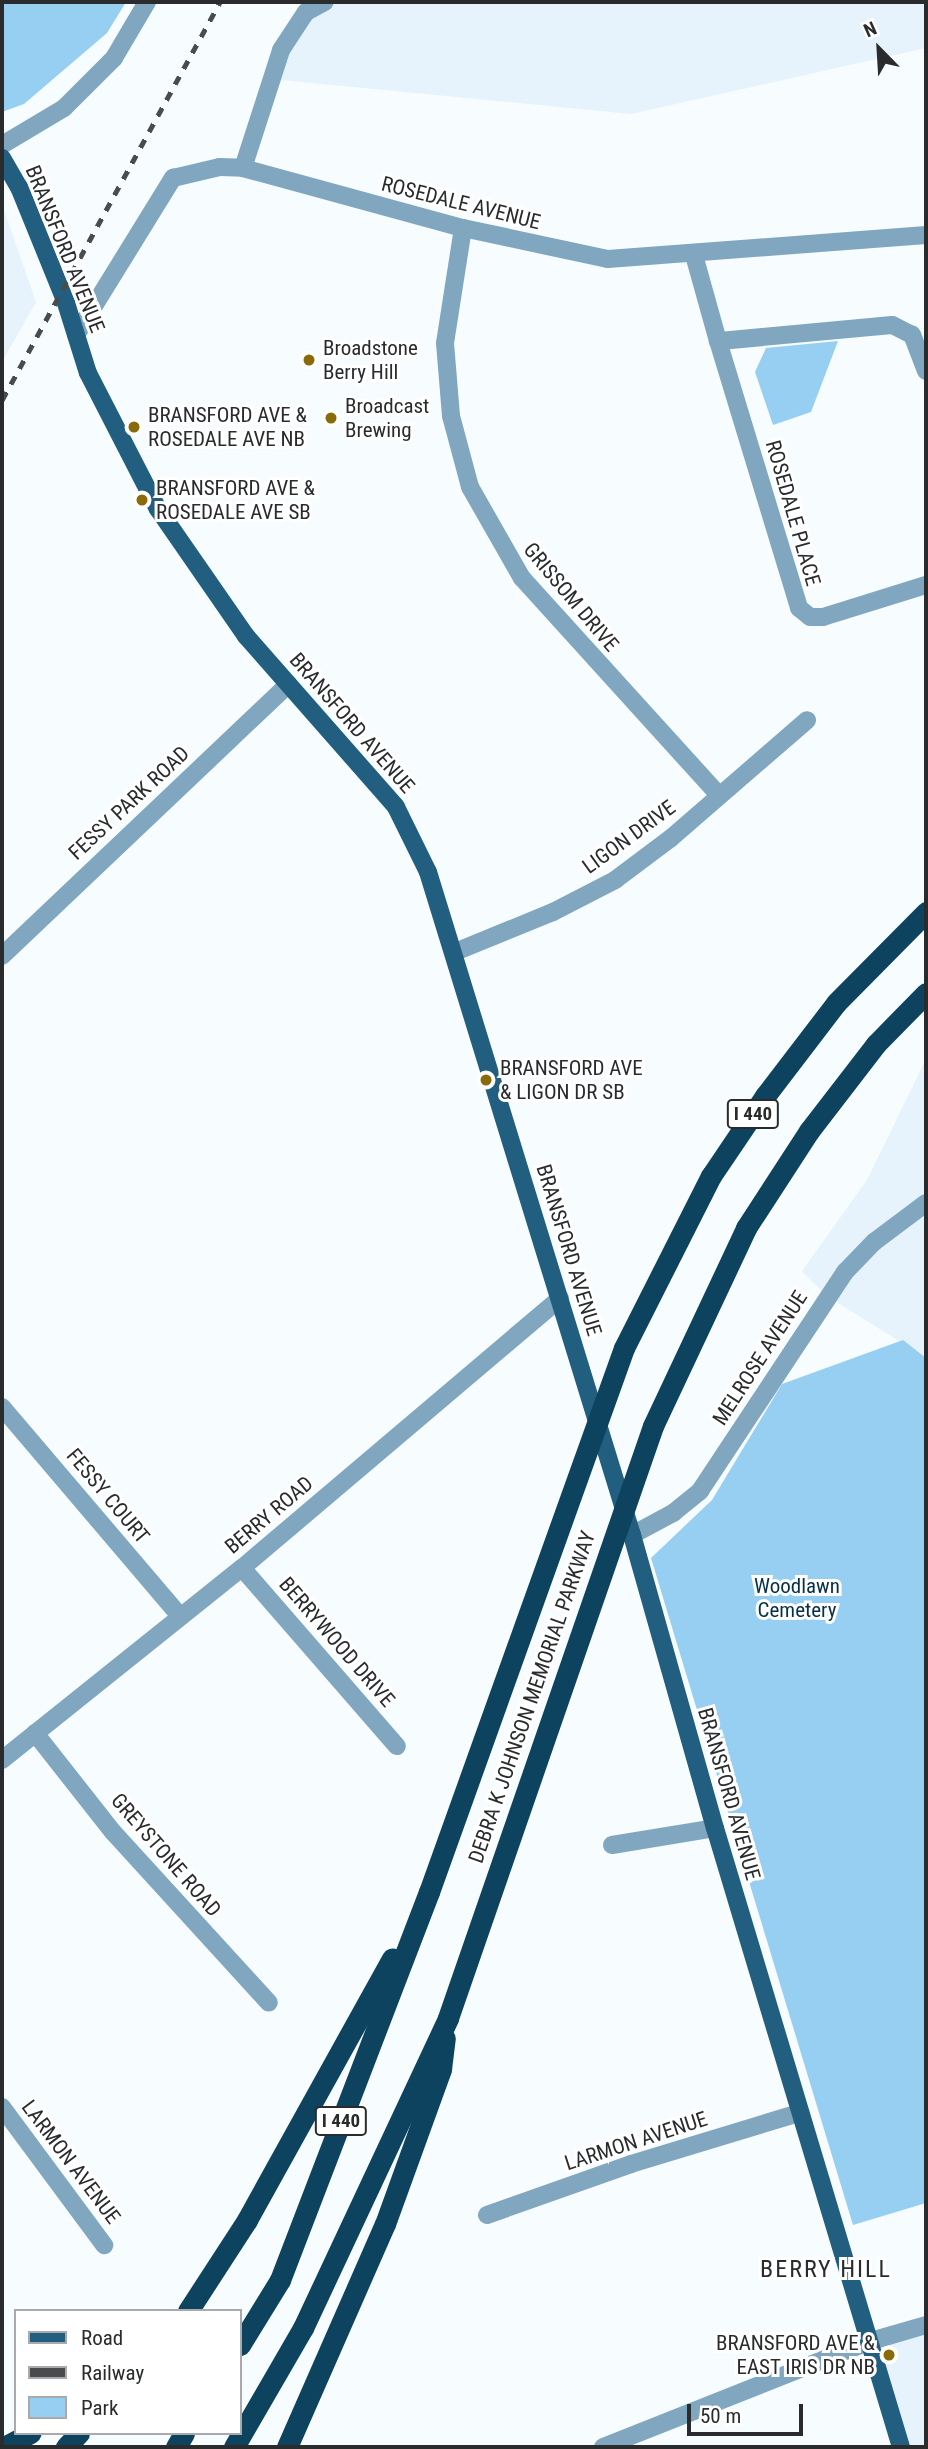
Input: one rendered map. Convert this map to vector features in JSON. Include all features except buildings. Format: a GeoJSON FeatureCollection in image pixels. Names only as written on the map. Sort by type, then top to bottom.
{"type":"FeatureCollection","features":[{"type":"Feature","properties":{"kind":"highway","name":"DEBRA K JOHNSON MEMORIAL PARKWAY"},"geometry":{"type":"LineString","coordinates":[[242,2342],[280,2280],[429,1892],[558,1522],[624,1348],[711,1176],[765,1096],[836,1003],[926,912]]}},
{"type":"Feature","properties":{"kind":"highway","name":"DEBRA K JOHNSON MEMORIAL PARKWAY"},"geometry":{"type":"LineString","coordinates":[[242,2433],[303,2328],[448,2018],[589,1598],[653,1426],[746,1228],[809,1131],[876,1044],[926,993]]}},
{"type":"Feature","properties":{"kind":"highway"},"geometry":{"type":"LineString","coordinates":[[189,2309],[203,2283],[247,2220],[429,1892]]}},
{"type":"Feature","properties":{"kind":"highway"},"geometry":{"type":"LineString","coordinates":[[287,2447],[385,2224],[441,2069],[448,2018]]}},
{"type":"Feature","properties":{"kind":"highway"},"geometry":{"type":"LineString","coordinates":[[176,2309],[203,2283]]}},
{"type":"Feature","properties":{"kind":"highway"},"geometry":{"type":"LineString","coordinates":[[4,2447],[26,2435]]}},
{"type":"Feature","properties":{"kind":"main road","name":"BRANSFORD AVENUE"},"geometry":{"type":"LineString","coordinates":[[2,158],[19,187],[107,415],[158,509],[246,636],[396,807],[428,872],[455,952],[632,1535],[799,2113],[871,2341],[901,2447]]}},
{"type":"Feature","properties":{"kind":"street"},"geometry":{"type":"LineString","coordinates":[[2,145],[64,108],[114,58],[148,2]]}},
{"type":"Feature","properties":{"kind":"street"},"geometry":{"type":"LineString","coordinates":[[243,168],[281,50],[306,12],[326,2]]}},
{"type":"Feature","properties":{"kind":"street","name":"ROSEDALE AVENUE"},"geometry":{"type":"LineString","coordinates":[[76,335],[173,178],[220,167],[243,168],[463,228],[594,257],[695,255],[926,234]]}},
{"type":"Feature","properties":{"kind":"street","name":"GRISSOM DRIVE"},"geometry":{"type":"LineString","coordinates":[[463,228],[445,343],[451,416],[470,487],[522,578],[719,795]]}},
{"type":"Feature","properties":{"kind":"street","name":"ROSEDALE PLACE"},"geometry":{"type":"LineString","coordinates":[[695,255],[718,341],[799,608],[810,617],[823,617],[926,584]]}},
{"type":"Feature","properties":{"kind":"street"},"geometry":{"type":"LineString","coordinates":[[718,341],[892,325],[912,335],[926,371]]}},
{"type":"Feature","properties":{"kind":"street","name":"FESSY PARK ROAD"},"geometry":{"type":"LineString","coordinates":[[2,956],[289,684]]}},
{"type":"Feature","properties":{"kind":"street","name":"LIGON DRIVE"},"geometry":{"type":"LineString","coordinates":[[455,952],[553,912],[615,880],[807,720]]}},
{"type":"Feature","properties":{"kind":"street","name":"MELROSE AVENUE"},"geometry":{"type":"LineString","coordinates":[[632,1535],[673,1513],[700,1491],[845,1272],[874,1242],[926,1203]]}},
{"type":"Feature","properties":{"kind":"street","name":"BERRY ROAD"},"geometry":{"type":"LineString","coordinates":[[2,1760],[242,1567],[560,1298]]}},
{"type":"Feature","properties":{"kind":"street","name":"FESSY COURT"},"geometry":{"type":"LineString","coordinates":[[2,1407],[180,1616]]}},
{"type":"Feature","properties":{"kind":"street","name":"BERRYWOOD DRIVE"},"geometry":{"type":"LineString","coordinates":[[242,1567],[397,1746]]}},
{"type":"Feature","properties":{"kind":"street","name":"GREYSTONE ROAD"},"geometry":{"type":"LineString","coordinates":[[35,1734],[113,1832],[269,2003]]}},
{"type":"Feature","properties":{"kind":"street"},"geometry":{"type":"LineString","coordinates":[[612,1845],[715,1828]]}},
{"type":"Feature","properties":{"kind":"street","name":"LARMON AVENUE"},"geometry":{"type":"LineString","coordinates":[[2,2107],[104,2245]]}},
{"type":"Feature","properties":{"kind":"street","name":"LARMON AVENUE"},"geometry":{"type":"LineString","coordinates":[[487,2215],[642,2161],[799,2113]]}},
{"type":"Feature","properties":{"kind":"street"},"geometry":{"type":"LineString","coordinates":[[603,2447],[871,2341],[926,2325]]}},
{"type":"Feature","properties":{"kind":"shaded area"},"geometry":{"type":"Polygon","coordinates":[[[302,2],[926,2],[926,48],[631,114],[271,79],[302,2]]]}},
{"type":"Feature","properties":{"kind":"shaded area"},"geometry":{"type":"Polygon","coordinates":[[[2,204],[36,302],[2,362],[2,204]]]}},
{"type":"Feature","properties":{"kind":"shaded area"},"geometry":{"type":"Polygon","coordinates":[[[926,1059],[926,1358],[827,1296],[802,1271],[867,1180],[926,1059]]]}},
{"type":"Feature","properties":{"kind":"shaded area"},"geometry":{"type":"Polygon","coordinates":[[[926,2325],[926,2447],[901,2447],[871,2341],[926,2325]]]}},
{"type":"Feature","properties":{"kind":"green space"},"geometry":{"type":"Polygon","coordinates":[[[2,2],[126,2],[107,33],[24,104],[2,112],[2,2]]]}},
{"type":"Feature","properties":{"kind":"green space"},"geometry":{"type":"Polygon","coordinates":[[[838,341],[811,412],[773,425],[755,372],[766,348],[838,341]]]}},
{"type":"Feature","properties":{"kind":"green space","name":"Woodlawn Cemetery"},"geometry":{"type":"Polygon","coordinates":[[[903,1340],[926,1358],[926,2203],[853,2225],[651,1558],[712,1500],[782,1384],[903,1340]]]}},
{"type":"Feature","properties":{"kind":"railway"},"geometry":{"type":"LineString","coordinates":[[2,400],[220,2]]}},
{"type":"Feature","properties":{"kind":"place","name":"Broadstone Berry Hill"},"geometry":{"type":"Point","coordinates":[309,360]}},
{"type":"Feature","properties":{"kind":"place","name":"Broadcast Brewing"},"geometry":{"type":"Point","coordinates":[331,418]}},
{"type":"Feature","properties":{"kind":"place","name":"BRANSFORD AVE & ROSEDALE AVE NB"},"geometry":{"type":"Point","coordinates":[134,427]}},
{"type":"Feature","properties":{"kind":"place","name":"BRANSFORD AVE & ROSEDALE AVE SB"},"geometry":{"type":"Point","coordinates":[142,500]}},
{"type":"Feature","properties":{"kind":"place","name":"BRANSFORD AVE & LIGON DR SB"},"geometry":{"type":"Point","coordinates":[486,1080]}},
{"type":"Feature","properties":{"kind":"place","name":"BRANSFORD AVE & EAST IRIS DR NB"},"geometry":{"type":"Point","coordinates":[889,2355]}},
{"type":"Feature","properties":{"kind":"district","name":"BERRY HILL"},"geometry":{"type":"Point","coordinates":[826,2270]}}]}
